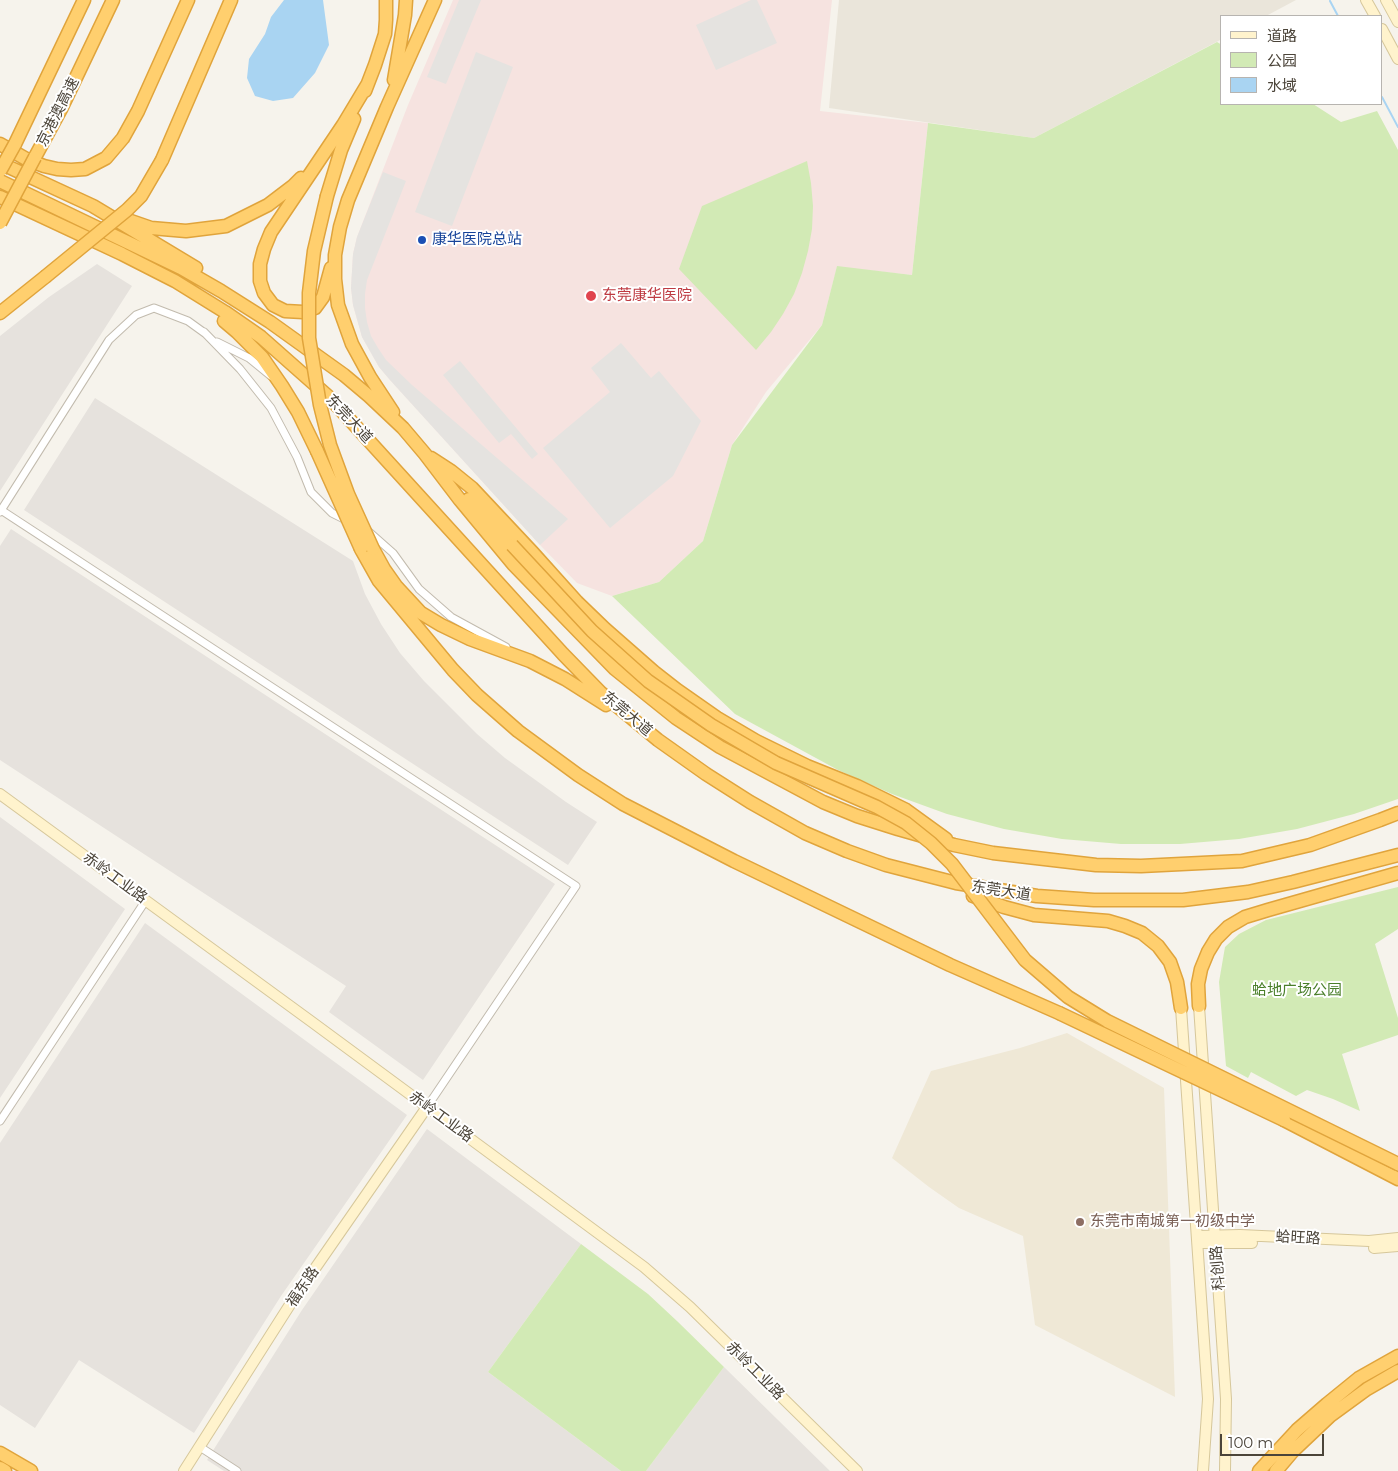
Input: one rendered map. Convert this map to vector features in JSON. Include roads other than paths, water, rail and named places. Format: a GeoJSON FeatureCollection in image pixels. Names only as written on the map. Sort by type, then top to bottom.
{"type":"FeatureCollection","features":[{"type":"Feature","properties":{"kind":"highway","name":"京港澳高速"},"geometry":{"type":"LineString","coordinates":[[0,171],[15,144],[84,0]]}},
{"type":"Feature","properties":{"kind":"highway","name":"京港澳高速"},"geometry":{"type":"LineString","coordinates":[[0,223],[65,100],[113,0]]}},
{"type":"Feature","properties":{"kind":"highway"},"geometry":{"type":"LineString","coordinates":[[0,144],[28,160],[57,169],[86,169],[106,158],[123,138],[138,111],[188,0]]}},
{"type":"Feature","properties":{"kind":"highway"},"geometry":{"type":"LineString","coordinates":[[0,313],[127,210],[141,196],[162,160],[231,0]]}},
{"type":"Feature","properties":{"kind":"highway"},"geometry":{"type":"LineString","coordinates":[[386,0],[385,34],[378,58],[341,150],[327,196],[314,251],[309,293],[310,338],[320,405],[330,445],[379,581],[422,634],[477,695],[518,731],[578,775],[623,804],[734,861],[950,965],[1059,1013],[1284,1120],[1398,1179]]}},
{"type":"Feature","properties":{"kind":"highway"},"geometry":{"type":"LineString","coordinates":[[387,107],[399,54],[406,0]]}},
{"type":"Feature","properties":{"kind":"highway"},"geometry":{"type":"LineString","coordinates":[[367,85],[343,125],[271,232],[264,249],[260,264],[260,281],[264,293],[273,305],[286,311],[303,312],[315,308],[323,297],[348,200],[435,0]]}},
{"type":"Feature","properties":{"kind":"highway"},"geometry":{"type":"LineString","coordinates":[[0,162],[93,206],[128,220],[151,228],[186,231],[226,226],[268,205],[293,186],[323,155]]}},
{"type":"Feature","properties":{"kind":"highway","name":"东莞大道"},"geometry":{"type":"LineString","coordinates":[[0,181],[181,268],[270,322],[344,375],[403,428],[513,564],[615,670],[676,718],[720,748],[823,802],[898,830],[954,845],[993,853],[1096,866],[1141,866],[1242,860],[1310,845],[1398,813]]}},
{"type":"Feature","properties":{"kind":"highway","name":"东莞大道"},"geometry":{"type":"LineString","coordinates":[[0,197],[175,281],[261,337],[330,398],[563,654],[600,692],[658,740],[750,802],[805,833],[878,862],[964,885],[1037,896],[1103,900],[1184,900],[1248,892],[1398,855]]}},
{"type":"Feature","properties":{"kind":"highway"},"geometry":{"type":"LineString","coordinates":[[93,206],[201,271],[270,322]]}},
{"type":"Feature","properties":{"kind":"highway"},"geometry":{"type":"LineString","coordinates":[[335,255],[338,306],[352,344],[370,377],[415,442]]}},
{"type":"Feature","properties":{"kind":"highway"},"geometry":{"type":"LineString","coordinates":[[175,281],[238,332],[262,357],[298,412],[316,452],[367,549],[396,586],[422,634]]}},
{"type":"Feature","properties":{"kind":"highway"},"geometry":{"type":"LineString","coordinates":[[425,454],[592,631],[648,680],[712,725],[776,763],[877,807],[906,823],[931,842],[952,864],[1024,960],[1068,997],[1107,1021],[1398,1164]]}},
{"type":"Feature","properties":{"kind":"highway"},"geometry":{"type":"LineString","coordinates":[[425,454],[452,471],[472,488],[577,602],[605,629],[677,690],[717,718],[756,741],[806,766],[857,786],[906,810],[954,845]]}},
{"type":"Feature","properties":{"kind":"highway"},"geometry":{"type":"LineString","coordinates":[[396,586],[421,613],[441,625],[470,640],[530,661],[565,679],[658,740]]}},
{"type":"Feature","properties":{"kind":"highway"},"geometry":{"type":"LineString","coordinates":[[1199,1006],[1198,984],[1201,969],[1216,939],[1228,927],[1245,917],[1398,874]]}},
{"type":"Feature","properties":{"kind":"highway"},"geometry":{"type":"LineString","coordinates":[[930,877],[956,890],[1011,909],[1034,915],[1108,922],[1142,933],[1158,946],[1170,962],[1177,982],[1181,1008]]}},
{"type":"Feature","properties":{"kind":"highway"},"geometry":{"type":"LineString","coordinates":[[1259,1471],[1297,1430],[1327,1404],[1359,1378],[1398,1356]]}},
{"type":"Feature","properties":{"kind":"highway"},"geometry":{"type":"LineString","coordinates":[[1276,1471],[1293,1451],[1330,1416],[1367,1389],[1398,1371]]}},
{"type":"Feature","properties":{"kind":"highway"},"geometry":{"type":"LineString","coordinates":[[0,1453],[31,1471]]}},
{"type":"Feature","properties":{"kind":"highway"},"geometry":{"type":"LineString","coordinates":[[0,1468],[5,1471]]}},
{"type":"Feature","properties":{"kind":"street"},"geometry":{"type":"LineString","coordinates":[[1366,0],[1374,15]]}},
{"type":"Feature","properties":{"kind":"street"},"geometry":{"type":"LineString","coordinates":[[1386,0],[1398,22]]}},
{"type":"Feature","properties":{"kind":"street"},"geometry":{"type":"LineString","coordinates":[[1383,31],[1398,59]]}},
{"type":"Feature","properties":{"kind":"street"},"geometry":{"type":"LineString","coordinates":[[282,386],[249,358],[223,346],[188,321],[154,308],[136,315],[110,340],[1,511],[576,886],[427,1107]]}},
{"type":"Feature","properties":{"kind":"street"},"geometry":{"type":"LineString","coordinates":[[204,332],[240,368],[271,408],[296,457],[310,492],[332,513],[370,532],[393,553],[418,589],[451,617],[530,661]]}},
{"type":"Feature","properties":{"kind":"street","name":"赤岭工业路"},"geometry":{"type":"LineString","coordinates":[[0,794],[660,1280],[857,1471]]}},
{"type":"Feature","properties":{"kind":"street"},"geometry":{"type":"LineString","coordinates":[[0,1121],[146,900]]}},
{"type":"Feature","properties":{"kind":"street","name":"科创路"},"geometry":{"type":"LineString","coordinates":[[1199,1006],[1226,1399],[1224,1471]]}},
{"type":"Feature","properties":{"kind":"street","name":"科创路"},"geometry":{"type":"LineString","coordinates":[[1181,1008],[1208,1399],[1203,1471]]}},
{"type":"Feature","properties":{"kind":"street","name":"福东路"},"geometry":{"type":"LineString","coordinates":[[184,1471],[291,1303],[427,1107]]}},
{"type":"Feature","properties":{"kind":"street","name":"蛤旺路"},"geometry":{"type":"LineString","coordinates":[[1216,1238],[1369,1248],[1398,1246]]}},
{"type":"Feature","properties":{"kind":"street","name":"蛤旺路"},"geometry":{"type":"LineString","coordinates":[[1198,1239],[1369,1241],[1398,1238]]}},
{"type":"Feature","properties":{"kind":"street"},"geometry":{"type":"LineString","coordinates":[[200,1447],[237,1471]]}},
{"type":"Feature","properties":{"kind":"water"},"geometry":{"type":"Polygon","coordinates":[[[284,0],[323,0],[329,45],[315,73],[293,98],[273,101],[255,96],[247,78],[249,59],[265,34],[271,17],[284,0]]]}},
{"type":"Feature","properties":{"kind":"waterway"},"geometry":{"type":"LineString","coordinates":[[1330,1],[1337,15]]}},
{"type":"Feature","properties":{"kind":"waterway"},"geometry":{"type":"LineString","coordinates":[[1383,99],[1398,127]]}},
{"type":"Feature","properties":{"kind":"place","name":"康华医院总站"},"geometry":{"type":"Point","coordinates":[422,240]}},
{"type":"Feature","properties":{"kind":"place","name":"东莞康华医院"},"geometry":{"type":"Point","coordinates":[591,296]}},
{"type":"Feature","properties":{"kind":"place","name":"东莞市南城第一初级中学"},"geometry":{"type":"Point","coordinates":[1080,1222]}},
{"type":"Feature","properties":{"kind":"park label","name":"蛤地广场公园"},"geometry":{"type":"Point","coordinates":[1297,991]}}]}
